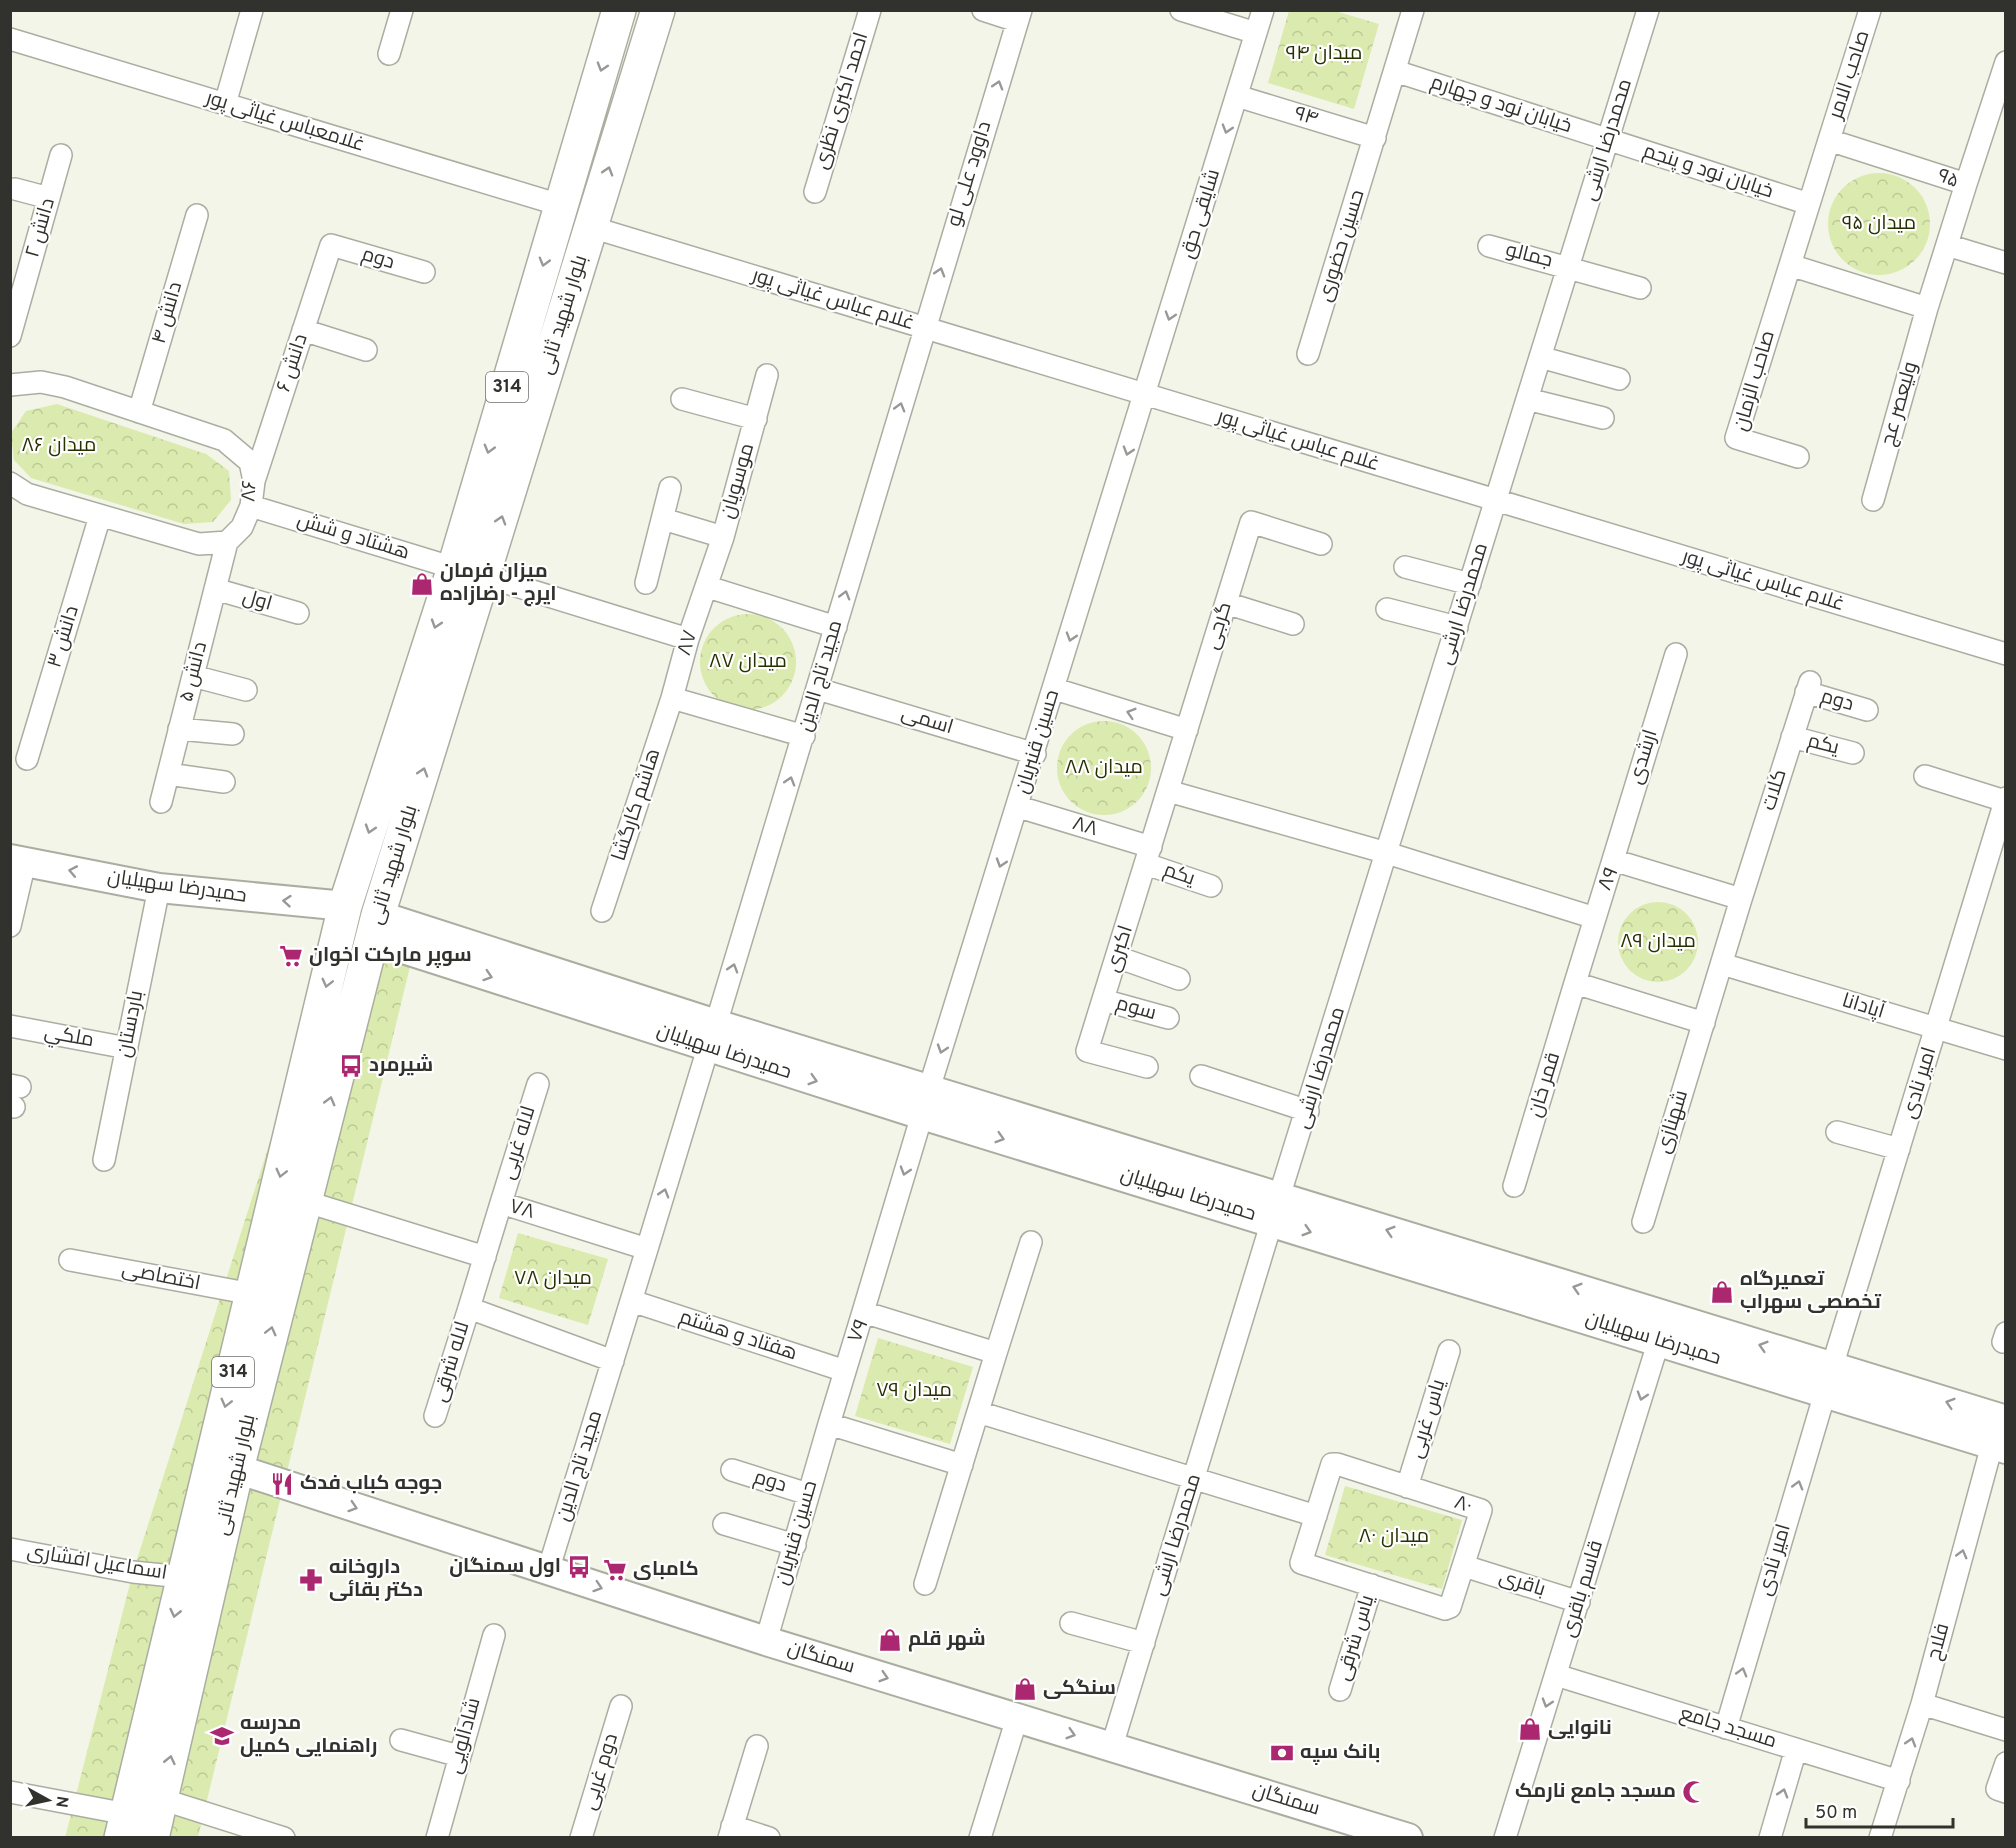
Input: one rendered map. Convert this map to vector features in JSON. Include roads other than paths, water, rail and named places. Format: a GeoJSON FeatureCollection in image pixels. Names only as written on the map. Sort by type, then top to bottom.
{"type":"FeatureCollection","features":[{"type":"Feature","properties":{"kind":"main road","name":"بلوار شهید ثانی"},"geometry":{"type":"LineString","coordinates":[[124,1826],[197,1579],[225,1465],[304,1201],[469,572],[560,205],[619,10]]}},
{"type":"Feature","properties":{"kind":"main road","name":"بلوار شهید ثانی"},"geometry":{"type":"LineString","coordinates":[[225,1465],[252,1294],[342,918],[469,572],[591,227],[658,10]]}},
{"type":"Feature","properties":{"kind":"main road"},"geometry":{"type":"LineString","coordinates":[[560,205],[591,227]]}},
{"type":"Feature","properties":{"kind":"main road","name":"حمیدرضا سهیلیان"},"geometry":{"type":"LineString","coordinates":[[18,860],[159,888],[342,918]]}},
{"type":"Feature","properties":{"kind":"main road"},"geometry":{"type":"LineString","coordinates":[[342,918],[375,927]]}},
{"type":"Feature","properties":{"kind":"main road","name":"حمیدرضا سهیلیان"},"geometry":{"type":"LineString","coordinates":[[375,927],[712,1036],[2000,1433]]}},
{"type":"Feature","properties":{"kind":"main road","name":"سمنگان"},"geometry":{"type":"LineString","coordinates":[[225,1465],[766,1641],[1408,1838]]}},
{"type":"Feature","properties":{"kind":"main road","name":"بلوار شهید ثانی"},"geometry":{"type":"LineString","coordinates":[[152,1838],[161,1799],[197,1579]]}},
{"type":"Feature","properties":{"kind":"street"},"geometry":{"type":"LineString","coordinates":[[225,104],[252,10]]}},
{"type":"Feature","properties":{"kind":"street"},"geometry":{"type":"LineString","coordinates":[[389,54],[402,10]]}},
{"type":"Feature","properties":{"kind":"street","name":"احمد اکبری نظری"},"geometry":{"type":"LineString","coordinates":[[815,192],[870,10]]}},
{"type":"Feature","properties":{"kind":"street"},"geometry":{"type":"LineString","coordinates":[[983,10],[1019,16]]}},
{"type":"Feature","properties":{"kind":"street"},"geometry":{"type":"LineString","coordinates":[[1181,10],[1256,33]]}},
{"type":"Feature","properties":{"kind":"street","name":"شایقی حق"},"geometry":{"type":"LineString","coordinates":[[1145,395],[1263,10]]}},
{"type":"Feature","properties":{"kind":"street","name":"حسین حضوری"},"geometry":{"type":"LineString","coordinates":[[1308,354],[1413,10]]}},
{"type":"Feature","properties":{"kind":"street","name":"محمدرضا ارشی"},"geometry":{"type":"LineString","coordinates":[[1112,1746],[1648,10]]}},
{"type":"Feature","properties":{"kind":"street","name":"صاحب الامر"},"geometry":{"type":"LineString","coordinates":[[1829,140],[1870,10]]}},
{"type":"Feature","properties":{"kind":"street","name":"داوود علی لو"},"geometry":{"type":"LineString","coordinates":[[923,328],[1019,16]]}},
{"type":"Feature","properties":{"kind":"street","name":"غلامعباس غیاثی پور"},"geometry":{"type":"LineString","coordinates":[[10,39],[560,205]]}},
{"type":"Feature","properties":{"kind":"street"},"geometry":{"type":"LineString","coordinates":[[1966,184],[2006,62]]}},
{"type":"Feature","properties":{"kind":"street","name":"خیابان نود و چهارم"},"geometry":{"type":"LineString","coordinates":[[1395,71],[1608,139]]}},
{"type":"Feature","properties":{"kind":"street","name":"۹۴"},"geometry":{"type":"LineString","coordinates":[[1237,96],[1375,138]]}},
{"type":"Feature","properties":{"kind":"street","name":"خیابان نود و پنجم"},"geometry":{"type":"LineString","coordinates":[[1608,139],[1809,204]]}},
{"type":"Feature","properties":{"kind":"street"},"geometry":{"type":"LineString","coordinates":[[1829,140],[1790,265],[1927,308]]}},
{"type":"Feature","properties":{"kind":"street","name":"۹۵"},"geometry":{"type":"LineString","coordinates":[[1829,140],[1966,184],[1927,308]]}},
{"type":"Feature","properties":{"kind":"street","name":"دانش ۲"},"geometry":{"type":"LineString","coordinates":[[10,336],[61,155]]}},
{"type":"Feature","properties":{"kind":"street"},"geometry":{"type":"LineString","coordinates":[[15,189],[49,198]]}},
{"type":"Feature","properties":{"kind":"street","name":"دانش ۴"},"geometry":{"type":"LineString","coordinates":[[139,412],[197,215]]}},
{"type":"Feature","properties":{"kind":"street","name":"غلام عباس غیاثی ‌پور"},"geometry":{"type":"LineString","coordinates":[[591,227],[2006,654]]}},
{"type":"Feature","properties":{"kind":"street","name":"دوم"},"geometry":{"type":"LineString","coordinates":[[331,245],[424,273]]}},
{"type":"Feature","properties":{"kind":"street","name":"دانش ۶"},"geometry":{"type":"LineString","coordinates":[[255,481],[331,245]]}},
{"type":"Feature","properties":{"kind":"street"},"geometry":{"type":"LineString","coordinates":[[1947,245],[2006,263]]}},
{"type":"Feature","properties":{"kind":"street","name":"جمالو"},"geometry":{"type":"LineString","coordinates":[[1490,246],[1569,266],[1640,288]]}},
{"type":"Feature","properties":{"kind":"street","name":"صاحب الزمان"},"geometry":{"type":"LineString","coordinates":[[1790,265],[1736,438],[1797,457]]}},
{"type":"Feature","properties":{"kind":"street","name":"ولیعصر عج"},"geometry":{"type":"LineString","coordinates":[[1873,500],[1927,308]]}},
{"type":"Feature","properties":{"kind":"street","name":"مجید تاج الدین"},"geometry":{"type":"LineString","coordinates":[[647,1249],[804,736],[923,328]]}},
{"type":"Feature","properties":{"kind":"street"},"geometry":{"type":"LineString","coordinates":[[303,330],[366,350]]}},
{"type":"Feature","properties":{"kind":"street"},"geometry":{"type":"LineString","coordinates":[[1540,357],[1619,380]]}},
{"type":"Feature","properties":{"kind":"street","name":"موسویان"},"geometry":{"type":"LineString","coordinates":[[708,586],[768,375]]}},
{"type":"Feature","properties":{"kind":"street","name":"۸۶"},"geometry":{"type":"LineString","coordinates":[[10,385],[41,382],[65,387],[224,440],[250,462],[255,481],[251,506],[242,527],[227,542]]}},
{"type":"Feature","properties":{"kind":"street","name":"حسین قنبریان"},"geometry":{"type":"LineString","coordinates":[[863,1312],[1145,395]]}},
{"type":"Feature","properties":{"kind":"street"},"geometry":{"type":"LineString","coordinates":[[682,399],[756,419]]}},
{"type":"Feature","properties":{"kind":"street"},"geometry":{"type":"LineString","coordinates":[[1527,399],[1603,418]]}},
{"type":"Feature","properties":{"kind":"street"},"geometry":{"type":"LineString","coordinates":[[10,483],[27,494],[199,544],[227,542]]}},
{"type":"Feature","properties":{"kind":"street"},"geometry":{"type":"LineString","coordinates":[[646,583],[670,488]]}},
{"type":"Feature","properties":{"kind":"street","name":"هشتاد و شش"},"geometry":{"type":"LineString","coordinates":[[251,506],[469,572]]}},
{"type":"Feature","properties":{"kind":"street","name":"دانش ۳"},"geometry":{"type":"LineString","coordinates":[[27,759],[100,516]]}},
{"type":"Feature","properties":{"kind":"street"},"geometry":{"type":"LineString","coordinates":[[663,519],[723,537]]}},
{"type":"Feature","properties":{"kind":"street","name":"گرجی"},"geometry":{"type":"LineString","coordinates":[[1168,791],[1251,522],[1321,544]]}},
{"type":"Feature","properties":{"kind":"street","name":"دانش ۵"},"geometry":{"type":"LineString","coordinates":[[161,802],[227,542]]}},
{"type":"Feature","properties":{"kind":"street"},"geometry":{"type":"LineString","coordinates":[[1405,567],[1470,584]]}},
{"type":"Feature","properties":{"kind":"street"},"geometry":{"type":"LineString","coordinates":[[469,572],[688,639]]}},
{"type":"Feature","properties":{"kind":"street"},"geometry":{"type":"LineString","coordinates":[[708,586],[836,627]]}},
{"type":"Feature","properties":{"kind":"street","name":"۸۷"},"geometry":{"type":"LineString","coordinates":[[672,698],[688,639],[708,586]]}},
{"type":"Feature","properties":{"kind":"street","name":"اول"},"geometry":{"type":"LineString","coordinates":[[216,589],[298,613]]}},
{"type":"Feature","properties":{"kind":"street"},"geometry":{"type":"LineString","coordinates":[[1226,603],[1293,624]]}},
{"type":"Feature","properties":{"kind":"street"},"geometry":{"type":"LineString","coordinates":[[1387,609],[1457,627]]}},
{"type":"Feature","properties":{"kind":"street","name":"ارشدی"},"geometry":{"type":"LineString","coordinates":[[1613,860],[1676,654]]}},
{"type":"Feature","properties":{"kind":"street"},"geometry":{"type":"LineString","coordinates":[[193,676],[246,690]]}},
{"type":"Feature","properties":{"kind":"street","name":"دوم"},"geometry":{"type":"LineString","coordinates":[[1808,687],[1867,710]]}},
{"type":"Feature","properties":{"kind":"street","name":"کلات"},"geometry":{"type":"LineString","coordinates":[[1741,899],[1808,687]]}},
{"type":"Feature","properties":{"kind":"street","name":"اسمی"},"geometry":{"type":"LineString","coordinates":[[818,689],[1035,754]]}},
{"type":"Feature","properties":{"kind":"street"},"geometry":{"type":"LineString","coordinates":[[1055,689],[1187,730]]}},
{"type":"Feature","properties":{"kind":"street"},"geometry":{"type":"LineString","coordinates":[[672,698],[804,736]]}},
{"type":"Feature","properties":{"kind":"street","name":"هاشم کارگشا"},"geometry":{"type":"LineString","coordinates":[[602,911],[672,698]]}},
{"type":"Feature","properties":{"kind":"street"},"geometry":{"type":"LineString","coordinates":[[179,729],[233,734]]}},
{"type":"Feature","properties":{"kind":"street","name":"یکم"},"geometry":{"type":"LineString","coordinates":[[1792,737],[1853,753]]}},
{"type":"Feature","properties":{"kind":"street"},"geometry":{"type":"LineString","coordinates":[[168,774],[224,782]]}},
{"type":"Feature","properties":{"kind":"street"},"geometry":{"type":"LineString","coordinates":[[1925,776],[2005,800]]}},
{"type":"Feature","properties":{"kind":"street"},"geometry":{"type":"LineString","coordinates":[[1168,791],[1387,853],[1595,918]]}},
{"type":"Feature","properties":{"kind":"street","name":"اکبری"},"geometry":{"type":"LineString","coordinates":[[1147,1067],[1087,1051],[1168,791]]}},
{"type":"Feature","properties":{"kind":"street","name":"امیر نادی"},"geometry":{"type":"LineString","coordinates":[[1726,1728],[1828,1380],[2005,800]]}},
{"type":"Feature","properties":{"kind":"street","name":"۸۸"},"geometry":{"type":"LineString","coordinates":[[1019,807],[1149,856]]}},
{"type":"Feature","properties":{"kind":"street","name":"یکم"},"geometry":{"type":"LineString","coordinates":[[1149,856],[1211,886]]}},
{"type":"Feature","properties":{"kind":"street"},"geometry":{"type":"LineString","coordinates":[[10,926],[18,860]]}},
{"type":"Feature","properties":{"kind":"street","name":"۸۹"},"geometry":{"type":"LineString","coordinates":[[1575,984],[1613,860],[1741,899]]}},
{"type":"Feature","properties":{"kind":"street","name":"باردستان"},"geometry":{"type":"LineString","coordinates":[[104,1160],[159,888]]}},
{"type":"Feature","properties":{"kind":"street"},"geometry":{"type":"LineString","coordinates":[[1575,984],[1704,1023],[1741,899]]}},
{"type":"Feature","properties":{"kind":"street"},"geometry":{"type":"LineString","coordinates":[[1117,957],[1179,979]]}},
{"type":"Feature","properties":{"kind":"street","name":"آپادانا"},"geometry":{"type":"LineString","coordinates":[[1722,964],[2006,1048]]}},
{"type":"Feature","properties":{"kind":"street","name":"قمر خان"},"geometry":{"type":"LineString","coordinates":[[1514,1186],[1575,984]]}},
{"type":"Feature","properties":{"kind":"street","name":"سوم"},"geometry":{"type":"LineString","coordinates":[[1103,1000],[1168,1018]]}},
{"type":"Feature","properties":{"kind":"street","name":"شهنازی"},"geometry":{"type":"LineString","coordinates":[[1643,1222],[1704,1023]]}},
{"type":"Feature","properties":{"kind":"street","name":"ملکي"},"geometry":{"type":"LineString","coordinates":[[10,1026],[127,1048]]}},
{"type":"Feature","properties":{"kind":"street"},"geometry":{"type":"LineString","coordinates":[[1201,1076],[1308,1111]]}},
{"type":"Feature","properties":{"kind":"street","name":"لاله غربی"},"geometry":{"type":"LineString","coordinates":[[501,1203],[538,1083]]}},
{"type":"Feature","properties":{"kind":"street"},"geometry":{"type":"LineString","coordinates":[[1837,1132],[1899,1149]]}},
{"type":"Feature","properties":{"kind":"street"},"geometry":{"type":"LineString","coordinates":[[304,1201],[485,1257]]}},
{"type":"Feature","properties":{"kind":"street","name":"۷۸"},"geometry":{"type":"LineString","coordinates":[[469,1308],[501,1203],[647,1249]]}},
{"type":"Feature","properties":{"kind":"street"},"geometry":{"type":"LineString","coordinates":[[925,1584],[1030,1242]]}},
{"type":"Feature","properties":{"kind":"street"},"geometry":{"type":"LineString","coordinates":[[469,1308],[613,1361],[647,1249]]}},
{"type":"Feature","properties":{"kind":"street","name":"اختصاصی"},"geometry":{"type":"LineString","coordinates":[[70,1260],[252,1294]]}},
{"type":"Feature","properties":{"kind":"street","name":"هفتاد و هشتم"},"geometry":{"type":"LineString","coordinates":[[632,1301],[845,1371]]}},
{"type":"Feature","properties":{"kind":"street","name":"لاله شرقی"},"geometry":{"type":"LineString","coordinates":[[435,1416],[469,1308]]}},
{"type":"Feature","properties":{"kind":"street","name":"۷۹"},"geometry":{"type":"LineString","coordinates":[[829,1424],[863,1312],[996,1353]]}},
{"type":"Feature","properties":{"kind":"street","name":"قاسم باقری"},"geometry":{"type":"LineString","coordinates":[[1505,1838],[1663,1328]]}},
{"type":"Feature","properties":{"kind":"street","name":"یاس غربی"},"geometry":{"type":"LineString","coordinates":[[1407,1487],[1449,1351]]}},
{"type":"Feature","properties":{"kind":"street","name":"مجید تاج الدین"},"geometry":{"type":"LineString","coordinates":[[548,1571],[613,1361]]}},
{"type":"Feature","properties":{"kind":"street"},"geometry":{"type":"LineString","coordinates":[[978,1412],[1316,1516]]}},
{"type":"Feature","properties":{"kind":"street"},"geometry":{"type":"LineString","coordinates":[[829,1424],[962,1465]]}},
{"type":"Feature","properties":{"kind":"street","name":"حسین قنبریان"},"geometry":{"type":"LineString","coordinates":[[766,1641],[829,1424]]}},
{"type":"Feature","properties":{"kind":"street","name":"فلاح"},"geometry":{"type":"LineString","coordinates":[[1880,1838],[1922,1704],[2000,1433]]}},
{"type":"Feature","properties":{"kind":"street","name":"۸۰"},"geometry":{"type":"LineString","coordinates":[[1332,1464],[1407,1487],[1481,1510],[1452,1602],[1445,1610],[1301,1563],[1332,1464]]}},
{"type":"Feature","properties":{"kind":"street","name":"دوم"},"geometry":{"type":"LineString","coordinates":[[732,1470],[808,1494]]}},
{"type":"Feature","properties":{"kind":"street"},"geometry":{"type":"LineString","coordinates":[[724,1524],[795,1545]]}},
{"type":"Feature","properties":{"kind":"street","name":"اسماعیل افشاری"},"geometry":{"type":"LineString","coordinates":[[10,1549],[133,1572],[197,1579]]}},
{"type":"Feature","properties":{"kind":"street","name":"باقری"},"geometry":{"type":"LineString","coordinates":[[1464,1566],[1579,1602]]}},
{"type":"Feature","properties":{"kind":"street","name":"یاس شرقی"},"geometry":{"type":"LineString","coordinates":[[1340,1690],[1372,1585]]}},
{"type":"Feature","properties":{"kind":"street"},"geometry":{"type":"LineString","coordinates":[[1071,1623],[1144,1643]]}},
{"type":"Feature","properties":{"kind":"street","name":"شادآلویی"},"geometry":{"type":"LineString","coordinates":[[437,1838],[494,1635]]}},
{"type":"Feature","properties":{"kind":"street","name":"مسجد جامع"},"geometry":{"type":"LineString","coordinates":[[1556,1675],[1899,1781]]}},
{"type":"Feature","properties":{"kind":"street"},"geometry":{"type":"LineString","coordinates":[[1922,1704],[2006,1730]]}},
{"type":"Feature","properties":{"kind":"street","name":"دوم غربی"},"geometry":{"type":"LineString","coordinates":[[581,1838],[621,1706]]}},
{"type":"Feature","properties":{"kind":"street"},"geometry":{"type":"LineString","coordinates":[[980,1838],[1017,1718]]}},
{"type":"Feature","properties":{"kind":"street"},"geometry":{"type":"LineString","coordinates":[[401,1740],[459,1756]]}},
{"type":"Feature","properties":{"kind":"street"},"geometry":{"type":"LineString","coordinates":[[757,1746],[730,1832],[769,1838]]}},
{"type":"Feature","properties":{"kind":"street"},"geometry":{"type":"LineString","coordinates":[[1770,1838],[1796,1749]]}},
{"type":"Feature","properties":{"kind":"street"},"geometry":{"type":"LineString","coordinates":[[2006,1764],[1997,1789],[2006,1792]]}},
{"type":"Feature","properties":{"kind":"street"},"geometry":{"type":"LineString","coordinates":[[10,1792],[124,1826]]}},
{"type":"Feature","properties":{"kind":"street"},"geometry":{"type":"LineString","coordinates":[[161,1799],[285,1838]]}},
{"type":"Feature","properties":{"kind":"place","name":"میزان فرمان ایرج - رضازاده"},"geometry":{"type":"Point","coordinates":[422,584]}},
{"type":"Feature","properties":{"kind":"place","name":"سوپر مارکت اخوان"},"geometry":{"type":"Point","coordinates":[291,956]}},
{"type":"Feature","properties":{"kind":"place","name":"شیرمرد"},"geometry":{"type":"Point","coordinates":[351,1066]}},
{"type":"Feature","properties":{"kind":"place","name":"تعمیرگاه تخصصی سهراب"},"geometry":{"type":"Point","coordinates":[1722,1292]}},
{"type":"Feature","properties":{"kind":"place","name":"جوجه کباب فدک"},"geometry":{"type":"Point","coordinates":[282,1484]}},
{"type":"Feature","properties":{"kind":"place","name":"اول سمنگان"},"geometry":{"type":"Point","coordinates":[579,1567]}},
{"type":"Feature","properties":{"kind":"place","name":"کامبای"},"geometry":{"type":"Point","coordinates":[615,1570]}},
{"type":"Feature","properties":{"kind":"place","name":"داروخانه دکتر بقائی"},"geometry":{"type":"Point","coordinates":[311,1580]}},
{"type":"Feature","properties":{"kind":"place","name":"شهر قلم"},"geometry":{"type":"Point","coordinates":[890,1640]}},
{"type":"Feature","properties":{"kind":"place","name":"سنگکی"},"geometry":{"type":"Point","coordinates":[1025,1689]}},
{"type":"Feature","properties":{"kind":"place","name":"نانوایی"},"geometry":{"type":"Point","coordinates":[1530,1729]}},
{"type":"Feature","properties":{"kind":"place","name":"مدرسه راهنمایی کمیل"},"geometry":{"type":"Point","coordinates":[222,1736]}},
{"type":"Feature","properties":{"kind":"place","name":"بانک سپه"},"geometry":{"type":"Point","coordinates":[1282,1753]}},
{"type":"Feature","properties":{"kind":"place","name":"مسجد جامع نارمک"},"geometry":{"type":"Point","coordinates":[1694,1792]}},
{"type":"Feature","properties":{"kind":"park label","name":"میدان ۹۴"},"geometry":{"type":"Point","coordinates":[1324,54]}},
{"type":"Feature","properties":{"kind":"park label","name":"میدان ۹۵"},"geometry":{"type":"Point","coordinates":[1879,224]}},
{"type":"Feature","properties":{"kind":"park label","name":"میدان ۸۶"},"geometry":{"type":"Point","coordinates":[59,446]}},
{"type":"Feature","properties":{"kind":"park label","name":"میدان ۸۷"},"geometry":{"type":"Point","coordinates":[748,662]}},
{"type":"Feature","properties":{"kind":"park label","name":"میدان ۸۸"},"geometry":{"type":"Point","coordinates":[1104,768]}},
{"type":"Feature","properties":{"kind":"park label","name":"میدان ۸۹"},"geometry":{"type":"Point","coordinates":[1658,942]}},
{"type":"Feature","properties":{"kind":"park label","name":"میدان ۷۸"},"geometry":{"type":"Point","coordinates":[553,1279]}},
{"type":"Feature","properties":{"kind":"park label","name":"میدان ۷۹"},"geometry":{"type":"Point","coordinates":[914,1391]}},
{"type":"Feature","properties":{"kind":"park label","name":"میدان ۸۰"},"geometry":{"type":"Point","coordinates":[1394,1537]}}]}
